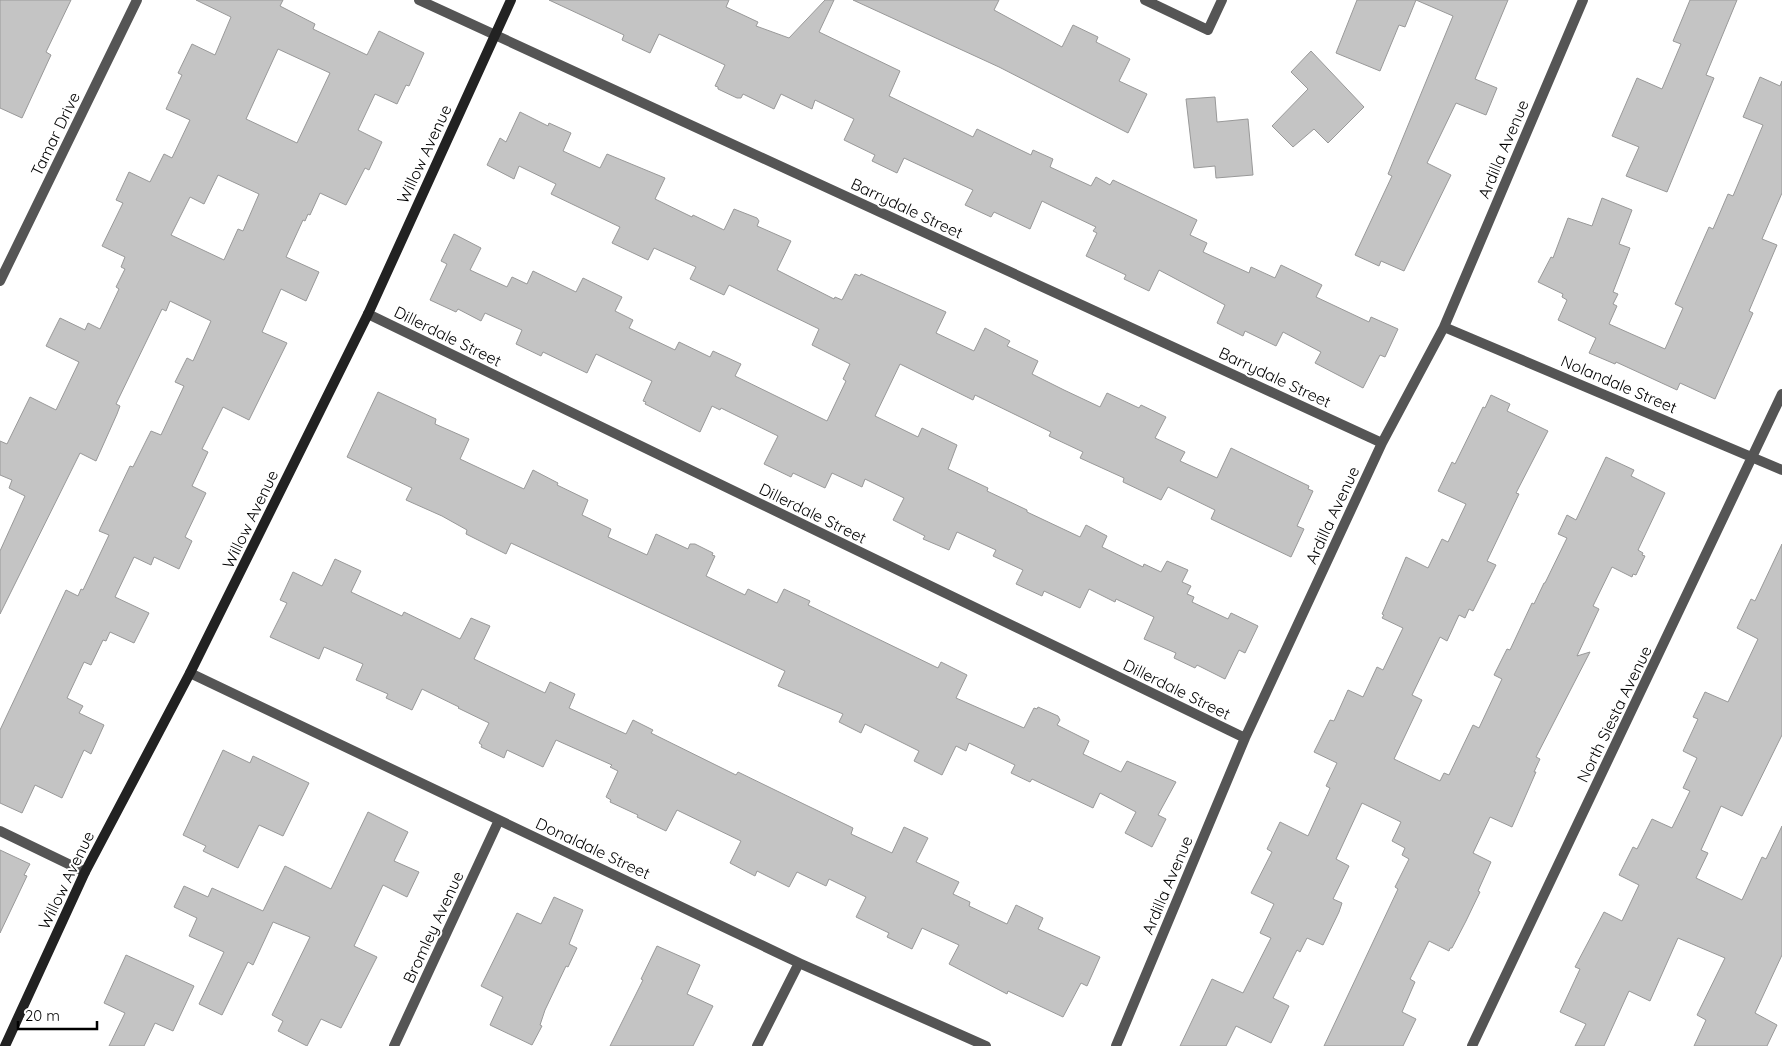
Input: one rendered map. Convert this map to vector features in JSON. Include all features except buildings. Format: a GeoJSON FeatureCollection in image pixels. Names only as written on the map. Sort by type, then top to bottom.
{"type":"FeatureCollection","features":[{"type":"Feature","properties":{"kind":"street","name":"Tamar Drive"},"geometry":{"type":"LineString","coordinates":[[0,281],[136,0]]}},
{"type":"Feature","properties":{"kind":"street","name":"Barrydale Street"},"geometry":{"type":"LineString","coordinates":[[419,0],[1382,443]]}},
{"type":"Feature","properties":{"kind":"street","name":"Willow Avenue"},"geometry":{"type":"LineString","coordinates":[[5,1046],[85,872],[190,673],[368,314],[511,0]]}},
{"type":"Feature","properties":{"kind":"street"},"geometry":{"type":"LineString","coordinates":[[1145,0],[1208,30],[1222,0]]}},
{"type":"Feature","properties":{"kind":"street","name":"Ardilla Avenue"},"geometry":{"type":"LineString","coordinates":[[1116,1046],[1245,738],[1382,443],[1444,327],[1583,0]]}},
{"type":"Feature","properties":{"kind":"street","name":"Dillerdale Street"},"geometry":{"type":"LineString","coordinates":[[368,314],[1245,738]]}},
{"type":"Feature","properties":{"kind":"street","name":"Nolandale Street"},"geometry":{"type":"LineString","coordinates":[[1444,327],[1782,470]]}},
{"type":"Feature","properties":{"kind":"street","name":"North Siesta Avenue"},"geometry":{"type":"LineString","coordinates":[[1472,1046],[1754,457],[1782,394]]}},
{"type":"Feature","properties":{"kind":"street","name":"Donaldale Street"},"geometry":{"type":"LineString","coordinates":[[190,673],[799,963],[986,1046]]}},
{"type":"Feature","properties":{"kind":"street","name":"Bromley Avenue"},"geometry":{"type":"LineString","coordinates":[[394,1046],[499,820]]}},
{"type":"Feature","properties":{"kind":"street"},"geometry":{"type":"LineString","coordinates":[[0,831],[85,872]]}},
{"type":"Feature","properties":{"kind":"street"},"geometry":{"type":"LineString","coordinates":[[757,1046],[799,963]]}}]}
